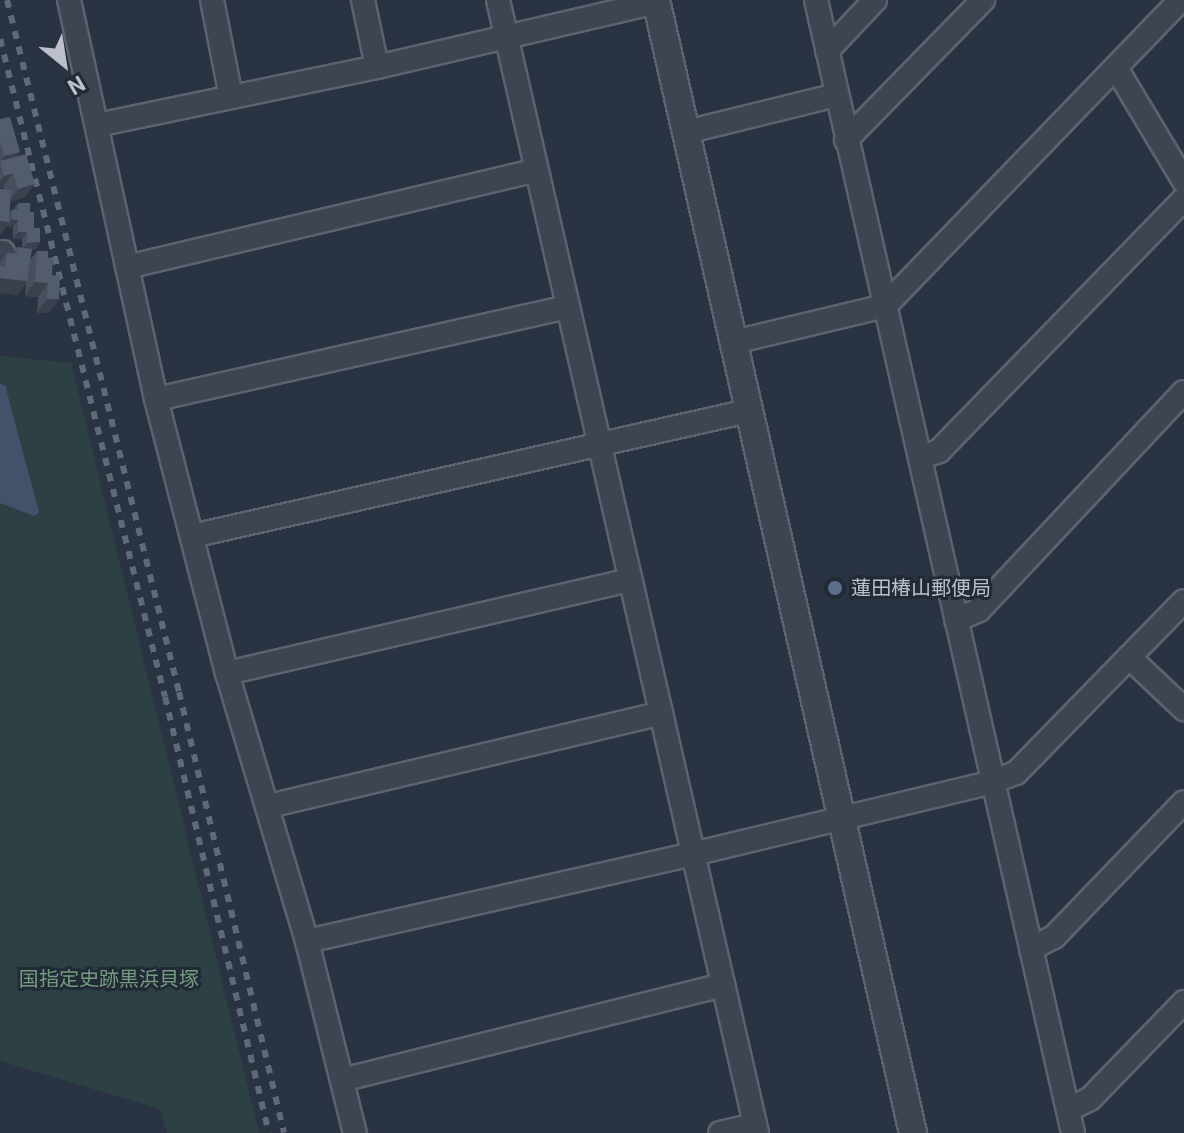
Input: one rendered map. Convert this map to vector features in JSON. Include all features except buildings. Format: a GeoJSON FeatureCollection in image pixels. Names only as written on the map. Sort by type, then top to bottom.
{"type":"FeatureCollection","features":[{"type":"Feature","properties":{"kind":"street"},"geometry":{"type":"LineString","coordinates":[[69,0],[156,399],[227,673],[307,941],[355,1133]]}},
{"type":"Feature","properties":{"kind":"street"},"geometry":{"type":"LineString","coordinates":[[212,0],[231,97]]}},
{"type":"Feature","properties":{"kind":"street"},"geometry":{"type":"LineString","coordinates":[[363,0],[377,67]]}},
{"type":"Feature","properties":{"kind":"street"},"geometry":{"type":"LineString","coordinates":[[498,0],[756,1129],[720,1133]]}},
{"type":"Feature","properties":{"kind":"street"},"geometry":{"type":"LineString","coordinates":[[816,0],[1073,1133]]}},
{"type":"Feature","properties":{"kind":"street"},"geometry":{"type":"LineString","coordinates":[[827,51],[875,0]]}},
{"type":"Feature","properties":{"kind":"street"},"geometry":{"type":"LineString","coordinates":[[846,140],[983,0]]}},
{"type":"Feature","properties":{"kind":"street"},"geometry":{"type":"LineString","coordinates":[[734,342],[885,306],[1180,0]]}},
{"type":"Feature","properties":{"kind":"street"},"geometry":{"type":"LineString","coordinates":[[97,125],[377,67],[656,1],[913,1133]]}},
{"type":"Feature","properties":{"kind":"street"},"geometry":{"type":"LineString","coordinates":[[1116,68],[1184,181]]}},
{"type":"Feature","properties":{"kind":"street"},"geometry":{"type":"LineString","coordinates":[[686,132],[837,95]]}},
{"type":"Feature","properties":{"kind":"street"},"geometry":{"type":"LineString","coordinates":[[127,267],[536,170]]}},
{"type":"Feature","properties":{"kind":"street"},"geometry":{"type":"LineString","coordinates":[[922,457],[939,451],[1184,199]]}},
{"type":"Feature","properties":{"kind":"street"},"geometry":{"type":"LineString","coordinates":[[156,399],[567,307]]}},
{"type":"Feature","properties":{"kind":"street"},"geometry":{"type":"LineString","coordinates":[[956,620],[979,610],[1184,392]]}},
{"type":"Feature","properties":{"kind":"street"},"geometry":{"type":"LineString","coordinates":[[192,536],[748,411]]}},
{"type":"Feature","properties":{"kind":"street"},"geometry":{"type":"LineString","coordinates":[[227,673],[629,580]]}},
{"type":"Feature","properties":{"kind":"street"},"geometry":{"type":"LineString","coordinates":[[307,941],[693,854],[992,782],[1016,773],[1184,601]]}},
{"type":"Feature","properties":{"kind":"street"},"geometry":{"type":"LineString","coordinates":[[1129,657],[1184,709]]}},
{"type":"Feature","properties":{"kind":"street"},"geometry":{"type":"LineString","coordinates":[[269,806],[661,713]]}},
{"type":"Feature","properties":{"kind":"street"},"geometry":{"type":"LineString","coordinates":[[1031,949],[1054,937],[1184,802]]}},
{"type":"Feature","properties":{"kind":"street"},"geometry":{"type":"LineString","coordinates":[[342,1080],[723,985]]}},
{"type":"Feature","properties":{"kind":"street"},"geometry":{"type":"LineString","coordinates":[[1068,1110],[1090,1099],[1184,1002]]}},
{"type":"Feature","properties":{"kind":"green space","name":"国指定史跡黒浜貝塚"},"geometry":{"type":"Polygon","coordinates":[[[0,356],[71,363],[259,1133],[167,1133],[160,1109],[0,1061],[0,356]]]}},
{"type":"Feature","properties":{"kind":"water"},"geometry":{"type":"Polygon","coordinates":[[[0,384],[5,385],[39,512],[34,516],[0,503],[0,384]]]}},
{"type":"Feature","properties":{"kind":"railway"},"geometry":{"type":"LineString","coordinates":[[7,0],[179,692],[284,1133]]}},
{"type":"Feature","properties":{"kind":"railway"},"geometry":{"type":"LineString","coordinates":[[0,39],[165,697],[269,1133]]}},
{"type":"Feature","properties":{"kind":"place","name":"蓮田椿山郵便局"},"geometry":{"type":"Point","coordinates":[835,588]}}]}
